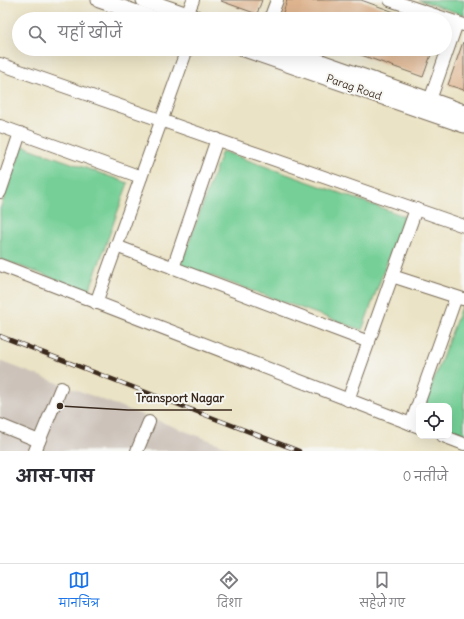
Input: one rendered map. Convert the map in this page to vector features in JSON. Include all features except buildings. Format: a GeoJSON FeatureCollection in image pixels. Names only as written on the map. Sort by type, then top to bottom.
{"type":"FeatureCollection","features":[{"type":"Feature","properties":{"kind":"street"},"geometry":{"type":"LineString","coordinates":[[99,0],[134,12]]}},
{"type":"Feature","properties":{"kind":"street"},"geometry":{"type":"LineString","coordinates":[[144,0],[179,12]]}},
{"type":"Feature","properties":{"kind":"street"},"geometry":{"type":"LineString","coordinates":[[193,0],[193,12]]}},
{"type":"Feature","properties":{"kind":"street"},"geometry":{"type":"LineString","coordinates":[[273,12],[277,0]]}},
{"type":"Feature","properties":{"kind":"street"},"geometry":{"type":"LineString","coordinates":[[390,0],[425,12]]}},
{"type":"Feature","properties":{"kind":"street"},"geometry":{"type":"LineString","coordinates":[[452,44],[460,24]]}},
{"type":"Feature","properties":{"kind":"street"},"geometry":{"type":"LineString","coordinates":[[96,303],[184,56]]}},
{"type":"Feature","properties":{"kind":"street","name":"Parag Road"},"geometry":{"type":"LineString","coordinates":[[270,56],[464,125]]}},
{"type":"Feature","properties":{"kind":"street","name":"Parag Road"},"geometry":{"type":"LineString","coordinates":[[304,56],[464,112]]}},
{"type":"Feature","properties":{"kind":"street"},"geometry":{"type":"LineString","coordinates":[[430,100],[447,56]]}},
{"type":"Feature","properties":{"kind":"street"},"geometry":{"type":"LineString","coordinates":[[0,64],[464,226]]}},
{"type":"Feature","properties":{"kind":"street"},"geometry":{"type":"LineString","coordinates":[[0,126],[141,177]]}},
{"type":"Feature","properties":{"kind":"street"},"geometry":{"type":"LineString","coordinates":[[0,192],[20,133]]}},
{"type":"Feature","properties":{"kind":"street"},"geometry":{"type":"LineString","coordinates":[[173,268],[218,139]]}},
{"type":"Feature","properties":{"kind":"street"},"geometry":{"type":"LineString","coordinates":[[348,400],[416,209]]}},
{"type":"Feature","properties":{"kind":"street"},"geometry":{"type":"LineString","coordinates":[[116,246],[369,342]]}},
{"type":"Feature","properties":{"kind":"street"},"geometry":{"type":"LineString","coordinates":[[0,265],[415,425],[460,298],[392,276]]}},
{"type":"Feature","properties":{"kind":"street"},"geometry":{"type":"LineString","coordinates":[[0,425],[37,446],[61,388]]}},
{"type":"Feature","properties":{"kind":"street"},"geometry":{"type":"LineString","coordinates":[[137,451],[149,422]]}},
{"type":"Feature","properties":{"kind":"street"},"geometry":{"type":"LineString","coordinates":[[451,439],[464,444]]}},
{"type":"Feature","properties":{"kind":"shaded area"},"geometry":{"type":"Polygon","coordinates":[[[0,361],[238,451],[0,451],[0,361]]]}},
{"type":"Feature","properties":{"kind":"green space"},"geometry":{"type":"Polygon","coordinates":[[[419,0],[464,0],[464,15],[419,0]]]}},
{"type":"Feature","properties":{"kind":"green space"},"geometry":{"type":"Polygon","coordinates":[[[23,146],[128,183],[89,291],[0,259],[0,209],[23,146]]]}},
{"type":"Feature","properties":{"kind":"green space"},"geometry":{"type":"Polygon","coordinates":[[[222,151],[404,216],[362,330],[181,265],[222,151]]]}},
{"type":"Feature","properties":{"kind":"green space"},"geometry":{"type":"Polygon","coordinates":[[[462,305],[464,306],[464,437],[452,432],[452,403],[425,403],[462,305]]]}},
{"type":"Feature","properties":{"kind":"railway"},"geometry":{"type":"LineString","coordinates":[[0,336],[299,451]]}},
{"type":"Feature","properties":{"kind":"place","name":"Transport Nagar"},"geometry":{"type":"Point","coordinates":[60,406]}}]}
